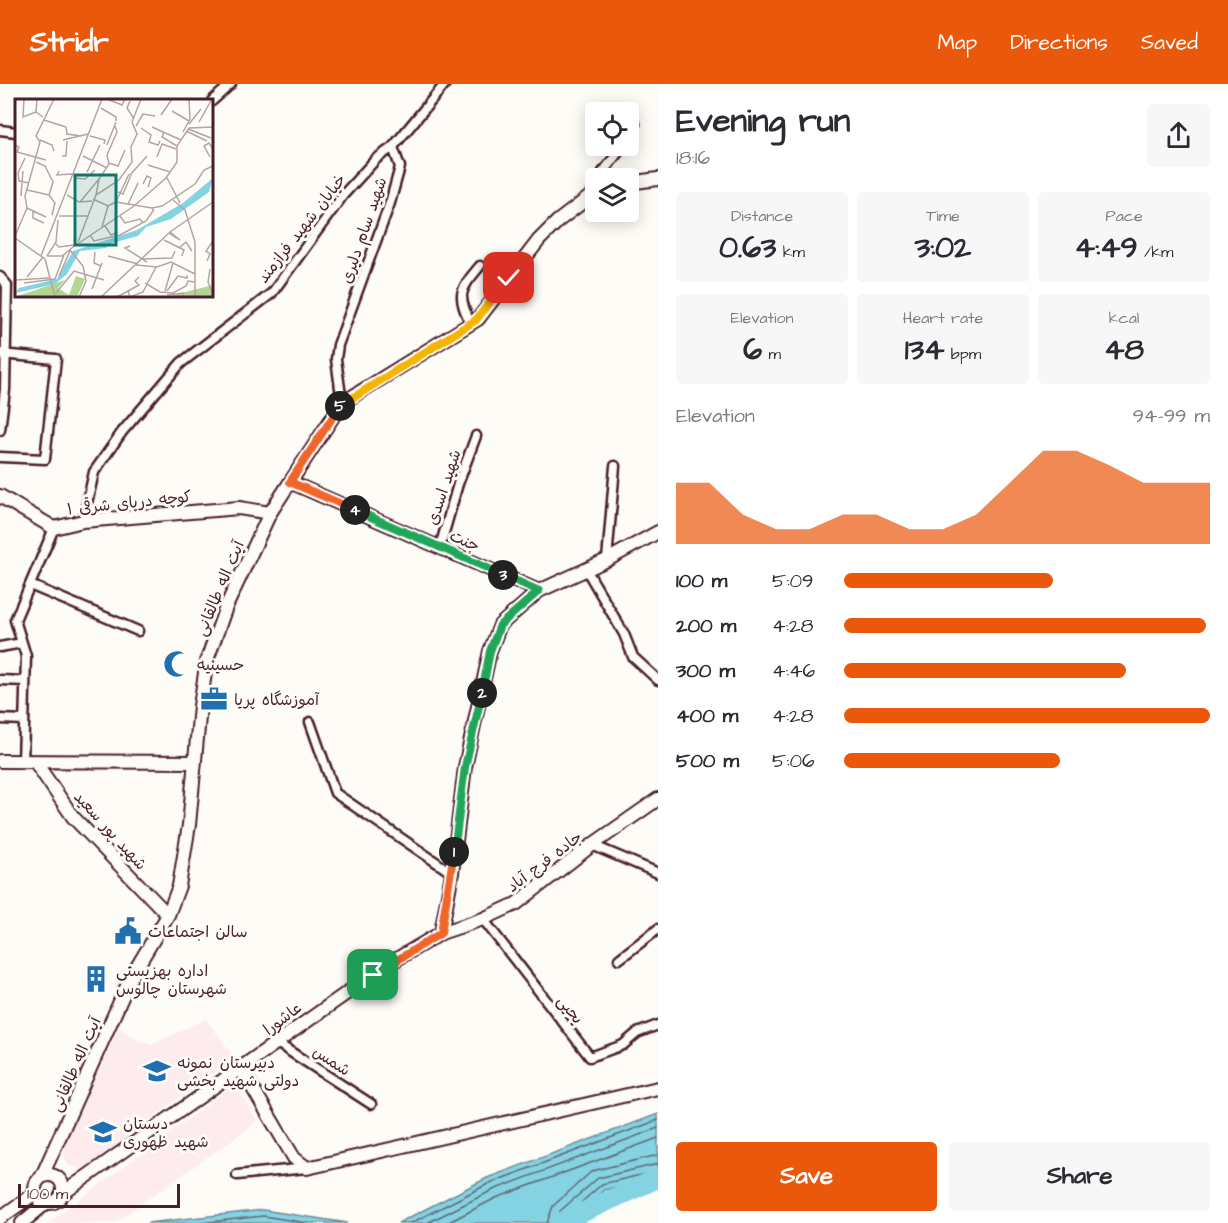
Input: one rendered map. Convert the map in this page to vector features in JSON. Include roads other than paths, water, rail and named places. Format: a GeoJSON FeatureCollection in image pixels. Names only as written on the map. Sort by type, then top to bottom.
{"type":"FeatureCollection","features":[{"type":"Feature","properties":{"kind":"street"},"geometry":{"type":"LineString","coordinates":[[213,100],[231,84]]}},
{"type":"Feature","properties":{"kind":"street"},"geometry":{"type":"LineString","coordinates":[[393,147],[446,84]]}},
{"type":"Feature","properties":{"kind":"street"},"geometry":{"type":"LineString","coordinates":[[0,130],[15,132]]}},
{"type":"Feature","properties":{"kind":"street","name":"شهید سام دلیری"},"geometry":{"type":"LineString","coordinates":[[342,403],[336,360],[338,345],[393,194],[400,167],[393,147]]}},
{"type":"Feature","properties":{"kind":"street","name":"خیابان شهید فرازمند"},"geometry":{"type":"LineString","coordinates":[[84,520],[94,472],[122,432],[181,363],[272,292],[344,194],[376,159],[393,147]]}},
{"type":"Feature","properties":{"kind":"street"},"geometry":{"type":"LineString","coordinates":[[606,168],[615,156]]}},
{"type":"Feature","properties":{"kind":"street"},"geometry":{"type":"LineString","coordinates":[[639,182],[658,179]]}},
{"type":"Feature","properties":{"kind":"street","name":"آیت اله طالقانی"},"geometry":{"type":"LineString","coordinates":[[42,1176],[131,977],[168,915],[179,886],[189,825],[200,706],[207,660],[226,607],[270,513],[342,403],[478,319],[539,240],[558,221],[585,200]]}},
{"type":"Feature","properties":{"kind":"street"},"geometry":{"type":"LineString","coordinates":[[471,324],[460,303],[462,288],[480,266]]}},
{"type":"Feature","properties":{"kind":"street"},"geometry":{"type":"LineString","coordinates":[[0,277],[6,285],[0,430]]}},
{"type":"Feature","properties":{"kind":"street"},"geometry":{"type":"LineString","coordinates":[[0,457],[45,459],[56,359],[3,354]]}},
{"type":"Feature","properties":{"kind":"street","name":"شهید اسدی"},"geometry":{"type":"LineString","coordinates":[[440,547],[476,436]]}},
{"type":"Feature","properties":{"kind":"street"},"geometry":{"type":"LineString","coordinates":[[607,560],[615,466]]}},
{"type":"Feature","properties":{"kind":"street","name":"جنت"},"geometry":{"type":"LineString","coordinates":[[290,482],[539,591]]}},
{"type":"Feature","properties":{"kind":"street","name":"کوچه دریای شرقی ۱"},"geometry":{"type":"LineString","coordinates":[[0,496],[54,528],[84,520],[239,508],[270,513]]}},
{"type":"Feature","properties":{"kind":"street"},"geometry":{"type":"LineString","coordinates":[[30,763],[24,720],[26,656],[15,620],[54,528]]}},
{"type":"Feature","properties":{"kind":"street"},"geometry":{"type":"LineString","coordinates":[[441,933],[452,873],[465,767],[490,651],[500,625],[539,591],[607,560],[658,532]]}},
{"type":"Feature","properties":{"kind":"street"},"geometry":{"type":"LineString","coordinates":[[586,569],[624,634],[633,657],[658,680]]}},
{"type":"Feature","properties":{"kind":"street"},"geometry":{"type":"LineString","coordinates":[[30,585],[138,631]]}},
{"type":"Feature","properties":{"kind":"street"},"geometry":{"type":"LineString","coordinates":[[0,647],[22,643]]}},
{"type":"Feature","properties":{"kind":"street"},"geometry":{"type":"LineString","coordinates":[[0,680],[25,681]]}},
{"type":"Feature","properties":{"kind":"street"},"geometry":{"type":"LineString","coordinates":[[0,719],[24,720]]}},
{"type":"Feature","properties":{"kind":"street"},"geometry":{"type":"LineString","coordinates":[[310,722],[335,793],[452,873]]}},
{"type":"Feature","properties":{"kind":"street","name":"شهید پور سعید"},"geometry":{"type":"LineString","coordinates":[[0,761],[30,763],[195,762]]}},
{"type":"Feature","properties":{"kind":"street","name":"شهید پور سعید"},"geometry":{"type":"LineString","coordinates":[[30,763],[73,817],[168,915]]}},
{"type":"Feature","properties":{"kind":"street","name":"جاده فرج آباد"},"geometry":{"type":"LineString","coordinates":[[441,933],[483,919],[516,904],[592,845],[658,799]]}},
{"type":"Feature","properties":{"kind":"street"},"geometry":{"type":"LineString","coordinates":[[592,845],[658,873]]}},
{"type":"Feature","properties":{"kind":"street","name":"یحیی"},"geometry":{"type":"LineString","coordinates":[[483,919],[590,1057],[623,1045],[637,1032],[658,1025]]}},
{"type":"Feature","properties":{"kind":"street"},"geometry":{"type":"LineString","coordinates":[[619,959],[658,929]]}},
{"type":"Feature","properties":{"kind":"street","name":"عاشورا"},"geometry":{"type":"LineString","coordinates":[[63,1194],[242,1070],[337,998],[441,933]]}},
{"type":"Feature","properties":{"kind":"street","name":"شمس"},"geometry":{"type":"LineString","coordinates":[[277,1042],[371,1104]]}},
{"type":"Feature","properties":{"kind":"street"},"geometry":{"type":"LineString","coordinates":[[242,1070],[294,1158],[307,1168]]}},
{"type":"Feature","properties":{"kind":"street"},"geometry":{"type":"LineString","coordinates":[[237,1175],[307,1168],[658,1088]]}},
{"type":"Feature","properties":{"kind":"street"},"geometry":{"type":"LineString","coordinates":[[22,1223],[46,1203],[58,1200],[63,1194],[64,1188],[58,1178],[54,1150]]}},
{"type":"Feature","properties":{"kind":"street"},"geometry":{"type":"LineString","coordinates":[[0,1218],[35,1192],[36,1183],[42,1176],[87,1177]]}},
{"type":"Feature","properties":{"kind":"street"},"geometry":{"type":"LineString","coordinates":[[35,1192],[46,1203]]}},
{"type":"Feature","properties":{"kind":"water"},"geometry":{"type":"Polygon","coordinates":[[[658,1114],[658,1177],[604,1190],[567,1223],[398,1223],[487,1178],[658,1114]]]}},
{"type":"Feature","properties":{"kind":"water"},"geometry":{"type":"Polygon","coordinates":[[[263,1210],[348,1223],[147,1223],[263,1210]]]}},
{"type":"Feature","properties":{"kind":"waterway"},"geometry":{"type":"LineString","coordinates":[[559,1223],[658,1178]]}},
{"type":"Feature","properties":{"kind":"place","name":"حسینیه"},"geometry":{"type":"Point","coordinates":[177,664]}},
{"type":"Feature","properties":{"kind":"place","name":"آموزشگاه پریا"},"geometry":{"type":"Point","coordinates":[214,699]}},
{"type":"Feature","properties":{"kind":"place","name":"سالن اجتماعات"},"geometry":{"type":"Point","coordinates":[128,931]}},
{"type":"Feature","properties":{"kind":"place","name":"اداره بهزیستی شهرستان چالوس"},"geometry":{"type":"Point","coordinates":[96,979]}},
{"type":"Feature","properties":{"kind":"place","name":"دبیرستان نمونه دولتی شهید بخشی"},"geometry":{"type":"Point","coordinates":[157,1071]}},
{"type":"Feature","properties":{"kind":"place","name":"دبستان شهید ظهوری"},"geometry":{"type":"Point","coordinates":[103,1132]}}]}
